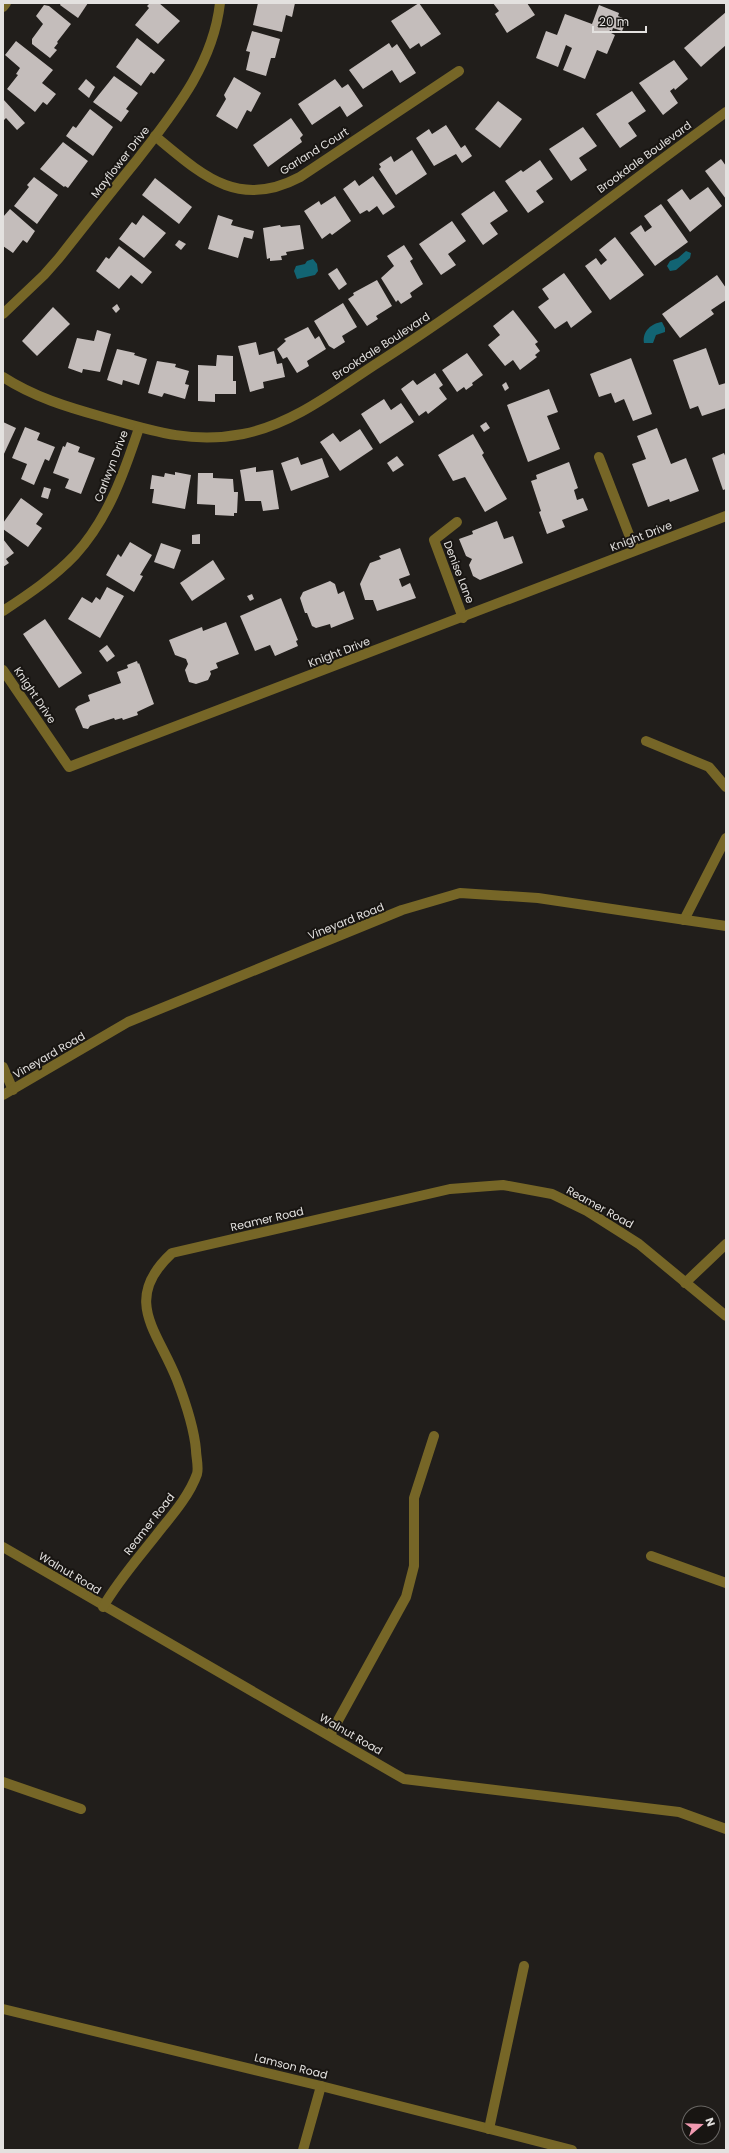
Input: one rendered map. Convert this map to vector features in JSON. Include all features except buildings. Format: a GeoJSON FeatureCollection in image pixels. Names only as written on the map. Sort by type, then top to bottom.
{"type":"FeatureCollection","features":[{"type":"Feature","properties":{"kind":"street"},"geometry":{"type":"LineString","coordinates":[[3,7],[6,3]]}},
{"type":"Feature","properties":{"kind":"street","name":"Mayflower Drive"},"geometry":{"type":"LineString","coordinates":[[3,314],[60,258],[177,107],[199,73],[213,37],[220,3]]}},
{"type":"Feature","properties":{"kind":"street","name":"Garland Court"},"geometry":{"type":"LineString","coordinates":[[155,136],[208,177],[221,184],[247,191],[273,188],[300,177],[459,71]]}},
{"type":"Feature","properties":{"kind":"street","name":"Brookdale Boulevard"},"geometry":{"type":"LineString","coordinates":[[3,376],[41,398],[139,428],[175,436],[219,437],[244,434],[268,427],[309,407],[451,315],[726,112]]}},
{"type":"Feature","properties":{"kind":"street","name":"Carlwyn Drive"},"geometry":{"type":"LineString","coordinates":[[3,611],[36,589],[57,572],[76,554],[93,532],[108,508],[120,481],[139,428]]}},
{"type":"Feature","properties":{"kind":"street"},"geometry":{"type":"LineString","coordinates":[[600,457],[635,550]]}},
{"type":"Feature","properties":{"kind":"street","name":"Knight Drive"},"geometry":{"type":"LineString","coordinates":[[3,670],[69,767],[463,618],[635,550],[726,516]]}},
{"type":"Feature","properties":{"kind":"street","name":"Denise Lane"},"geometry":{"type":"LineString","coordinates":[[456,522],[434,540],[463,618]]}},
{"type":"Feature","properties":{"kind":"street"},"geometry":{"type":"LineString","coordinates":[[646,741],[709,767],[726,787]]}},
{"type":"Feature","properties":{"kind":"street"},"geometry":{"type":"LineString","coordinates":[[684,920],[726,838]]}},
{"type":"Feature","properties":{"kind":"street","name":"Vineyard Road"},"geometry":{"type":"LineString","coordinates":[[3,1096],[128,1022],[402,910],[460,893],[538,898],[726,926]]}},
{"type":"Feature","properties":{"kind":"street"},"geometry":{"type":"LineString","coordinates":[[3,1067],[13,1090]]}},
{"type":"Feature","properties":{"kind":"street","name":"Reamer Road"},"geometry":{"type":"LineString","coordinates":[[103,1607],[115,1587],[180,1505],[197,1473],[195,1438],[177,1379],[149,1321],[146,1301],[150,1282],[159,1266],[172,1253],[450,1189],[503,1185],[552,1194],[587,1211],[640,1244],[726,1316]]}},
{"type":"Feature","properties":{"kind":"street"},"geometry":{"type":"LineString","coordinates":[[685,1283],[726,1244]]}},
{"type":"Feature","properties":{"kind":"street"},"geometry":{"type":"LineString","coordinates":[[330,1735],[406,1597],[414,1566],[414,1498],[434,1436]]}},
{"type":"Feature","properties":{"kind":"street","name":"Walnut Road"},"geometry":{"type":"LineString","coordinates":[[3,1547],[103,1607],[330,1735],[404,1779],[679,1812],[726,1829]]}},
{"type":"Feature","properties":{"kind":"street"},"geometry":{"type":"LineString","coordinates":[[651,1556],[726,1583]]}},
{"type":"Feature","properties":{"kind":"street"},"geometry":{"type":"LineString","coordinates":[[3,1782],[81,1808]]}},
{"type":"Feature","properties":{"kind":"street"},"geometry":{"type":"LineString","coordinates":[[489,2129],[524,1966]]}},
{"type":"Feature","properties":{"kind":"street","name":"Lamson Road"},"geometry":{"type":"LineString","coordinates":[[3,2009],[321,2086],[572,2150]]}},
{"type":"Feature","properties":{"kind":"street"},"geometry":{"type":"LineString","coordinates":[[303,2150],[321,2086]]}},
{"type":"Feature","properties":{"kind":"water"},"geometry":{"type":"Polygon","coordinates":[[[686,251],[691,253],[690,258],[676,270],[670,271],[667,266],[670,261],[678,258],[686,251]]]}},
{"type":"Feature","properties":{"kind":"water"},"geometry":{"type":"Polygon","coordinates":[[[313,259],[317,264],[318,271],[315,275],[297,279],[294,271],[296,266],[305,264],[307,261],[313,259]]]}},
{"type":"Feature","properties":{"kind":"water"},"geometry":{"type":"Polygon","coordinates":[[[662,322],[665,332],[656,335],[653,343],[644,343],[648,328],[662,322]]]}}]}
